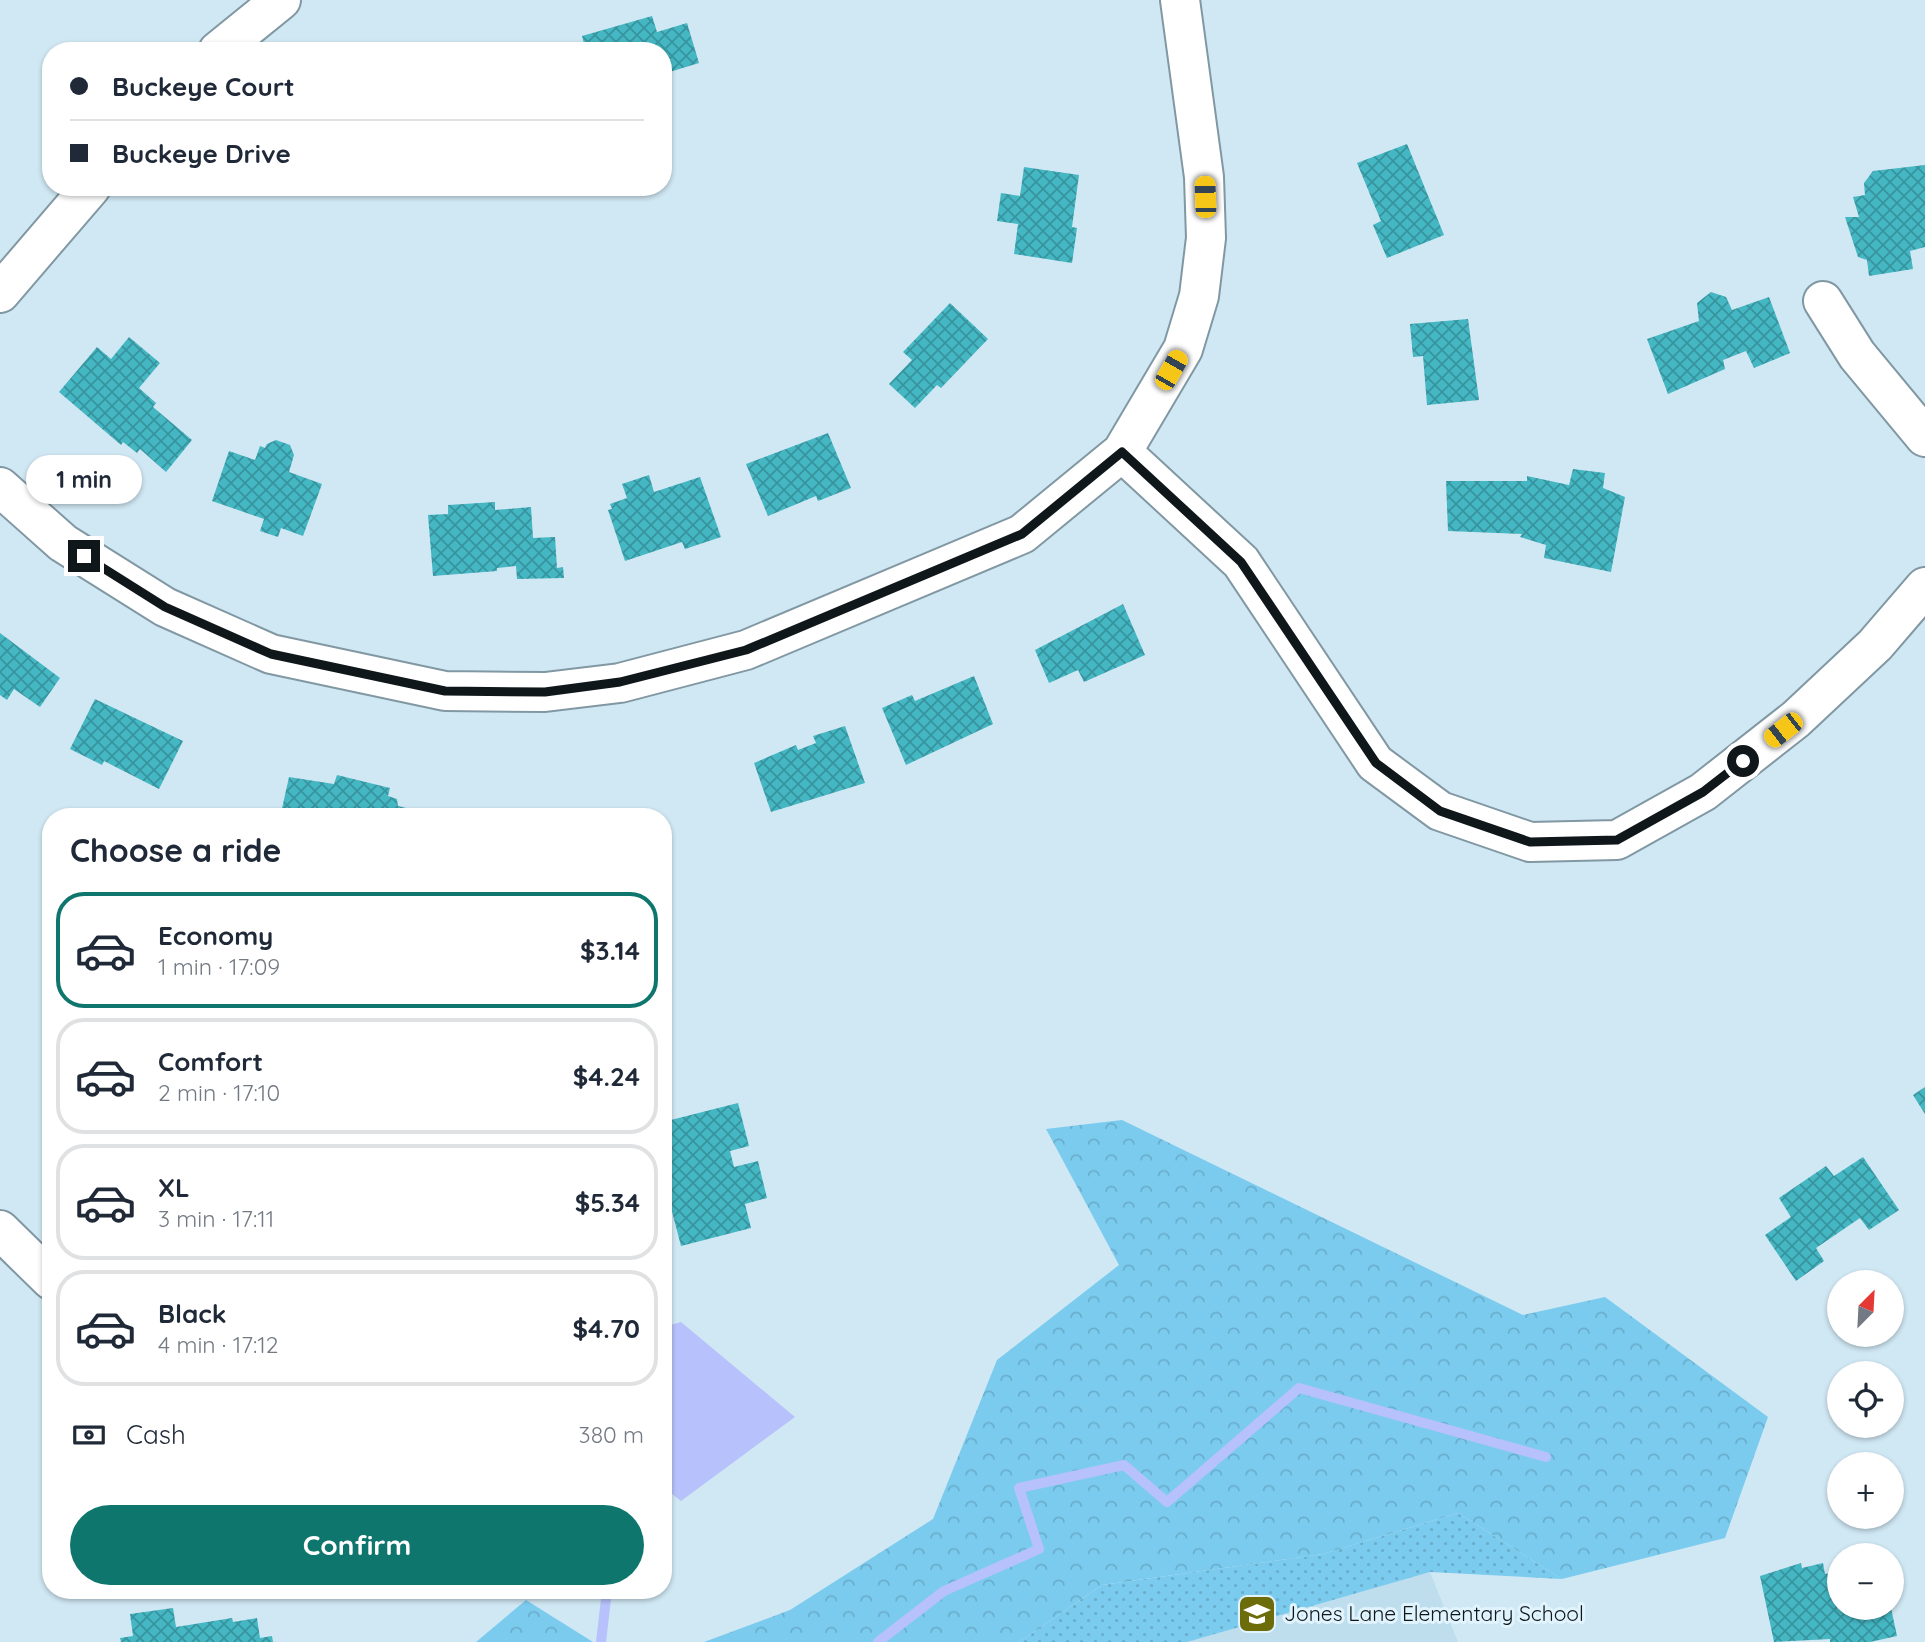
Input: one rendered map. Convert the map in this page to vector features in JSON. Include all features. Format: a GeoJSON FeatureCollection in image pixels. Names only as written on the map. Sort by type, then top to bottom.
{"type":"FeatureCollection","features":[{"type":"Feature","properties":{"kind":"street"},"geometry":{"type":"LineString","coordinates":[[229,42],[281,0]]}},
{"type":"Feature","properties":{"kind":"street"},"geometry":{"type":"LineString","coordinates":[[0,488],[64,543],[165,607],[271,654],[445,691],[545,692],[620,682],[746,650],[1022,534],[1122,452],[1182,349],[1199,296],[1206,238],[1204,177],[1180,0]]}},
{"type":"Feature","properties":{"kind":"street"},"geometry":{"type":"LineString","coordinates":[[0,293],[83,196]]}},
{"type":"Feature","properties":{"kind":"street"},"geometry":{"type":"LineString","coordinates":[[1823,301],[1857,355],[1925,437]]}},
{"type":"Feature","properties":{"kind":"street"},"geometry":{"type":"LineString","coordinates":[[1122,452],[1241,562],[1376,763],[1440,811],[1530,842],[1617,840],[1703,792],[1796,719],[1875,645],[1925,587]]}},
{"type":"Feature","properties":{"kind":"street"},"geometry":{"type":"LineString","coordinates":[[0,1230],[42,1271]]}},
{"type":"Feature","properties":{"kind":"shaded area"},"geometry":{"type":"Polygon","coordinates":[[[681,1322],[795,1417],[681,1501],[672,1494],[672,1324],[681,1322]]]}},
{"type":"Feature","properties":{"kind":"shaded area","name":"Jones Lane Elementary School"},"geometry":{"type":"Polygon","coordinates":[[[1430,1572],[1458,1642],[1034,1642],[1430,1572]]]}},
{"type":"Feature","properties":{"kind":"green space"},"geometry":{"type":"Polygon","coordinates":[[[1122,1120],[1523,1315],[1605,1297],[1768,1417],[1725,1538],[1562,1579],[1458,1513],[1323,1554],[1102,1585],[1019,1642],[704,1642],[790,1610],[933,1519],[997,1360],[1119,1265],[1046,1129],[1122,1120]]]}},
{"type":"Feature","properties":{"kind":"green space"},"geometry":{"type":"Polygon","coordinates":[[[1458,1513],[1562,1579],[1430,1572],[1187,1642],[1019,1642],[1102,1585],[1323,1554],[1458,1513]]]}},
{"type":"Feature","properties":{"kind":"green space"},"geometry":{"type":"Polygon","coordinates":[[[526,1600],[593,1642],[476,1642],[526,1600]]]}},
{"type":"Feature","properties":{"kind":"building"},"geometry":{"type":"Polygon","coordinates":[[[652,16],[657,32],[687,23],[699,63],[672,71],[672,42],[584,42],[582,36],[652,16]]]}},
{"type":"Feature","properties":{"kind":"building"},"geometry":{"type":"Polygon","coordinates":[[[1407,144],[1444,235],[1387,258],[1373,225],[1381,221],[1357,163],[1407,144]]]}},
{"type":"Feature","properties":{"kind":"building"},"geometry":{"type":"Polygon","coordinates":[[[1925,165],[1925,247],[1910,251],[1913,269],[1869,276],[1867,260],[1858,257],[1845,217],[1859,217],[1853,197],[1865,195],[1864,183],[1873,171],[1925,165]]]}},
{"type":"Feature","properties":{"kind":"building"},"geometry":{"type":"Polygon","coordinates":[[[1024,167],[1079,175],[1072,227],[1077,228],[1072,263],[1014,254],[1018,224],[997,221],[1001,193],[1020,196],[1024,167]]]}},
{"type":"Feature","properties":{"kind":"building"},"geometry":{"type":"Polygon","coordinates":[[[1711,292],[1726,297],[1732,310],[1769,297],[1790,353],[1754,368],[1746,351],[1723,360],[1725,369],[1668,394],[1647,339],[1699,321],[1697,303],[1711,292]]]}},
{"type":"Feature","properties":{"kind":"building"},"geometry":{"type":"Polygon","coordinates":[[[950,303],[988,339],[941,388],[937,385],[915,408],[889,384],[912,360],[903,352],[950,303]]]}},
{"type":"Feature","properties":{"kind":"building"},"geometry":{"type":"Polygon","coordinates":[[[1468,319],[1479,400],[1427,405],[1423,356],[1413,357],[1410,324],[1468,319]]]}},
{"type":"Feature","properties":{"kind":"building"},"geometry":{"type":"Polygon","coordinates":[[[129,337],[160,363],[139,388],[156,403],[153,407],[192,440],[166,472],[140,449],[137,453],[123,442],[121,445],[59,392],[97,347],[111,359],[129,337]]]}},
{"type":"Feature","properties":{"kind":"building"},"geometry":{"type":"Polygon","coordinates":[[[828,433],[851,488],[818,501],[816,496],[768,516],[746,464],[828,433]]]}},
{"type":"Feature","properties":{"kind":"building"},"geometry":{"type":"Polygon","coordinates":[[[276,440],[290,445],[294,455],[289,472],[322,484],[303,536],[281,528],[278,537],[260,531],[264,519],[212,501],[229,451],[255,460],[260,446],[265,448],[276,440]]]}},
{"type":"Feature","properties":{"kind":"building"},"geometry":{"type":"Polygon","coordinates":[[[1573,469],[1605,473],[1603,488],[1625,497],[1611,572],[1544,558],[1546,545],[1520,537],[1522,534],[1448,531],[1446,481],[1527,481],[1527,476],[1569,485],[1573,469]]]}},
{"type":"Feature","properties":{"kind":"building"},"geometry":{"type":"Polygon","coordinates":[[[649,475],[654,492],[700,477],[721,537],[685,549],[682,542],[625,561],[608,510],[612,509],[610,504],[627,498],[622,484],[649,475]]]}},
{"type":"Feature","properties":{"kind":"building"},"geometry":{"type":"Polygon","coordinates":[[[495,502],[495,510],[531,507],[533,538],[555,537],[557,568],[563,567],[564,578],[517,579],[516,566],[497,568],[497,571],[433,576],[428,515],[448,514],[448,505],[495,502]]]}},
{"type":"Feature","properties":{"kind":"building"},"geometry":{"type":"Polygon","coordinates":[[[1123,604],[1145,655],[1084,682],[1078,670],[1049,683],[1035,650],[1123,604]]]}},
{"type":"Feature","properties":{"kind":"building"},"geometry":{"type":"Polygon","coordinates":[[[0,633],[60,678],[40,707],[14,689],[7,700],[0,695],[0,633]]]}},
{"type":"Feature","properties":{"kind":"building"},"geometry":{"type":"Polygon","coordinates":[[[974,676],[993,724],[906,765],[882,708],[912,695],[915,701],[974,676]]]}},
{"type":"Feature","properties":{"kind":"building"},"geometry":{"type":"Polygon","coordinates":[[[95,699],[183,741],[159,789],[104,761],[102,765],[70,749],[95,699]]]}},
{"type":"Feature","properties":{"kind":"building"},"geometry":{"type":"Polygon","coordinates":[[[845,726],[865,783],[771,812],[754,763],[796,745],[798,750],[816,743],[813,736],[845,726]]]}},
{"type":"Feature","properties":{"kind":"building"},"geometry":{"type":"Polygon","coordinates":[[[337,775],[390,788],[388,796],[397,799],[398,806],[406,808],[282,808],[289,777],[334,784],[337,775]]]}},
{"type":"Feature","properties":{"kind":"building"},"geometry":{"type":"Polygon","coordinates":[[[1925,1087],[1925,1114],[1913,1095],[1925,1087]]]}},
{"type":"Feature","properties":{"kind":"building"},"geometry":{"type":"Polygon","coordinates":[[[738,1103],[749,1146],[730,1151],[734,1167],[758,1161],[767,1198],[745,1204],[751,1228],[681,1246],[672,1212],[672,1120],[738,1103]]]}},
{"type":"Feature","properties":{"kind":"building"},"geometry":{"type":"Polygon","coordinates":[[[1863,1157],[1899,1210],[1869,1230],[1860,1218],[1816,1248],[1824,1261],[1796,1281],[1765,1235],[1791,1217],[1779,1198],[1826,1166],[1834,1176],[1863,1157]]]}},
{"type":"Feature","properties":{"kind":"building"},"geometry":{"type":"Polygon","coordinates":[[[1801,1563],[1802,1568],[1823,1563],[1827,1574],[1827,1620],[1894,1620],[1897,1636],[1870,1642],[1830,1642],[1830,1639],[1774,1642],[1760,1576],[1801,1563]]]}},
{"type":"Feature","properties":{"kind":"building"},"geometry":{"type":"Polygon","coordinates":[[[173,1608],[176,1627],[232,1618],[233,1622],[257,1618],[260,1638],[272,1636],[273,1642],[121,1642],[120,1638],[133,1636],[130,1614],[173,1608]]]}},
{"type":"Feature","properties":{"kind":"waterway"},"geometry":{"type":"LineString","coordinates":[[878,1642],[944,1591],[1039,1549],[1019,1488],[1124,1465],[1167,1502],[1299,1388],[1546,1457]]}},
{"type":"Feature","properties":{"kind":"waterway"},"geometry":{"type":"LineString","coordinates":[[601,1642],[606,1599]]}},
{"type":"Feature","properties":{"kind":"place","name":"Jones Lane Elementary School"},"geometry":{"type":"Point","coordinates":[1257,1614]}},
{"type":"Feature","properties":{"kind":"route"},"geometry":{"type":"LineString","coordinates":[[84,556],[165,607],[271,654],[445,691],[545,692],[620,682],[746,650],[1022,534],[1122,452],[1241,562],[1376,763],[1440,811],[1530,842],[1617,840],[1703,792],[1743,761]]}}]}
